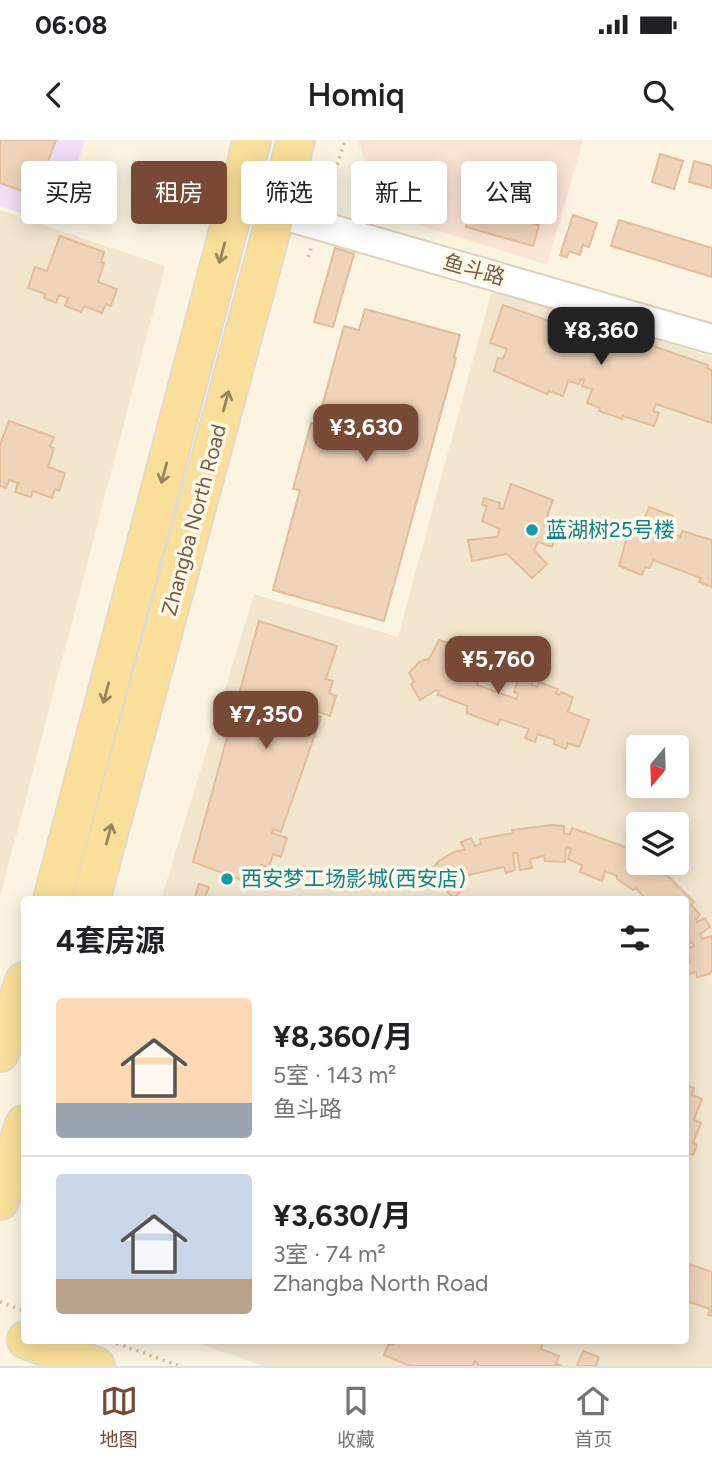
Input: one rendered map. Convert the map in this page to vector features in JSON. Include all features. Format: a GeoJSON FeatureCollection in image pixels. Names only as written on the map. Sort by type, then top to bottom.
{"type":"FeatureCollection","features":[{"type":"Feature","properties":{"kind":"main road","name":"Zhangba North Road"},"geometry":{"type":"LineString","coordinates":[[53,896],[252,140]]}},
{"type":"Feature","properties":{"kind":"main road","name":"Zhangba North Road"},"geometry":{"type":"LineString","coordinates":[[290,161],[296,140]]}},
{"type":"Feature","properties":{"kind":"main road","name":"Zhangba North Road"},"geometry":{"type":"LineString","coordinates":[[92,896],[273,224]]}},
{"type":"Feature","properties":{"kind":"main road"},"geometry":{"type":"LineString","coordinates":[[0,1053],[21,990]]}},
{"type":"Feature","properties":{"kind":"main road"},"geometry":{"type":"LineString","coordinates":[[0,1201],[21,1134]]}},
{"type":"Feature","properties":{"kind":"main road"},"geometry":{"type":"LineString","coordinates":[[0,1330],[21,1338]]}},
{"type":"Feature","properties":{"kind":"main road"},"geometry":{"type":"LineString","coordinates":[[36,1344],[96,1366]]}},
{"type":"Feature","properties":{"kind":"street","name":"鱼斗路"},"geometry":{"type":"LineString","coordinates":[[311,224],[712,339]]}},
{"type":"Feature","properties":{"kind":"path"},"geometry":{"type":"LineString","coordinates":[[309,257],[345,140]]}},
{"type":"Feature","properties":{"kind":"path"},"geometry":{"type":"LineString","coordinates":[[0,1302],[21,1310]]}},
{"type":"Feature","properties":{"kind":"path"},"geometry":{"type":"LineString","coordinates":[[119,1344],[180,1366]]}},
{"type":"Feature","properties":{"kind":"shaded area"},"geometry":{"type":"Polygon","coordinates":[[[0,140],[85,140],[78,161],[21,161],[21,213],[0,206],[0,140]]]}},
{"type":"Feature","properties":{"kind":"shaded area"},"geometry":{"type":"Polygon","coordinates":[[[357,140],[583,140],[547,265],[417,224],[447,224],[447,161],[366,161],[357,140]]]}},
{"type":"Feature","properties":{"kind":"shaded area"},"geometry":{"type":"Polygon","coordinates":[[[0,210],[21,217],[21,224],[41,224],[165,266],[0,897],[0,210]]]}},
{"type":"Feature","properties":{"kind":"shaded area"},"geometry":{"type":"Polygon","coordinates":[[[493,286],[712,357],[712,1366],[264,1366],[200,1344],[689,1344],[689,896],[162,896],[254,594],[398,637],[493,286]]]}},
{"type":"Feature","properties":{"kind":"building"},"geometry":{"type":"Polygon","coordinates":[[[0,140],[56,140],[48,161],[21,161],[21,191],[0,183],[0,140]]]}},
{"type":"Feature","properties":{"kind":"building"},"geometry":{"type":"Polygon","coordinates":[[[660,154],[683,161],[674,189],[652,182],[660,154]]]}},
{"type":"Feature","properties":{"kind":"building"},"geometry":{"type":"Polygon","coordinates":[[[694,161],[712,166],[712,188],[689,182],[694,161]]]}},
{"type":"Feature","properties":{"kind":"building"},"geometry":{"type":"Polygon","coordinates":[[[573,215],[597,223],[589,247],[583,245],[580,255],[569,251],[567,257],[560,255],[573,215]]]}},
{"type":"Feature","properties":{"kind":"building"},"geometry":{"type":"Polygon","coordinates":[[[619,220],[712,248],[712,277],[611,246],[619,220]]]}},
{"type":"Feature","properties":{"kind":"building"},"geometry":{"type":"Polygon","coordinates":[[[467,224],[539,225],[533,246],[466,227],[467,224]]]}},
{"type":"Feature","properties":{"kind":"building"},"geometry":{"type":"Polygon","coordinates":[[[60,236],[104,252],[101,262],[104,263],[98,282],[117,289],[111,306],[106,304],[102,313],[84,306],[81,312],[65,306],[68,298],[59,295],[56,303],[44,298],[45,294],[28,288],[35,267],[47,271],[60,236]]]}},
{"type":"Feature","properties":{"kind":"building"},"geometry":{"type":"Polygon","coordinates":[[[335,248],[354,254],[333,327],[314,322],[335,248]]]}},
{"type":"Feature","properties":{"kind":"building"},"geometry":{"type":"Polygon","coordinates":[[[503,305],[549,321],[553,311],[708,365],[707,368],[712,370],[712,423],[656,404],[653,411],[659,413],[654,426],[623,416],[622,419],[599,411],[600,408],[587,403],[592,389],[582,386],[584,380],[581,379],[579,384],[568,381],[563,396],[549,391],[547,394],[494,371],[498,358],[503,359],[507,349],[490,343],[503,305]]]}},
{"type":"Feature","properties":{"kind":"building"},"geometry":{"type":"Polygon","coordinates":[[[365,309],[460,335],[384,621],[273,590],[300,490],[293,489],[311,423],[317,425],[344,326],[359,330],[365,309]]]}},
{"type":"Feature","properties":{"kind":"building"},"geometry":{"type":"Polygon","coordinates":[[[9,421],[54,437],[50,447],[54,448],[48,467],[65,473],[59,491],[55,489],[52,498],[33,491],[31,497],[15,492],[18,483],[9,480],[6,488],[0,486],[0,445],[9,421]]]}},
{"type":"Feature","properties":{"kind":"building","name":"蓝湖树25号楼"},"geometry":{"type":"Polygon","coordinates":[[[511,484],[553,500],[544,525],[549,527],[551,521],[566,526],[563,534],[557,532],[552,547],[538,542],[534,550],[547,564],[532,578],[507,554],[472,561],[468,540],[497,537],[500,529],[482,521],[487,506],[482,505],[484,498],[500,503],[499,508],[503,509],[511,484]]]}},
{"type":"Feature","properties":{"kind":"building"},"geometry":{"type":"Polygon","coordinates":[[[649,507],[673,516],[667,532],[680,537],[682,531],[712,540],[712,587],[699,582],[701,578],[653,560],[650,568],[645,567],[642,575],[619,566],[627,537],[630,538],[634,526],[641,528],[649,507]]]}},
{"type":"Feature","properties":{"kind":"building"},"geometry":{"type":"Polygon","coordinates":[[[259,621],[337,646],[326,679],[333,681],[329,693],[336,696],[330,716],[314,710],[313,714],[321,717],[281,832],[273,829],[272,833],[287,838],[281,857],[273,854],[269,868],[261,865],[254,885],[193,862],[259,621]]]}},
{"type":"Feature","properties":{"kind":"building"},"geometry":{"type":"Polygon","coordinates":[[[439,640],[451,644],[453,641],[481,654],[477,666],[483,668],[477,685],[516,699],[518,694],[514,692],[519,677],[533,681],[531,685],[537,687],[539,682],[558,689],[556,694],[561,692],[573,697],[568,712],[589,720],[579,747],[568,743],[566,749],[554,744],[555,740],[538,734],[535,742],[525,738],[529,729],[500,719],[498,725],[467,713],[467,706],[438,695],[439,691],[436,690],[420,700],[411,684],[414,682],[409,673],[419,662],[428,661],[439,640]]]}},
{"type":"Feature","properties":{"kind":"building"},"geometry":{"type":"Polygon","coordinates":[[[564,826],[564,834],[570,834],[572,828],[626,847],[626,875],[667,875],[688,896],[643,896],[636,888],[633,890],[617,879],[617,876],[605,871],[602,881],[580,872],[582,865],[568,859],[571,849],[566,847],[565,862],[545,861],[544,856],[530,859],[532,868],[520,870],[517,853],[513,853],[515,870],[506,873],[504,867],[469,875],[458,884],[462,890],[456,896],[452,896],[434,880],[437,877],[431,870],[439,861],[456,851],[465,850],[461,842],[471,838],[475,846],[481,844],[480,839],[513,833],[512,830],[564,826]]]}},
{"type":"Feature","properties":{"kind":"building"},"geometry":{"type":"Polygon","coordinates":[[[199,884],[209,887],[206,896],[195,896],[199,884]]]}},
{"type":"Feature","properties":{"kind":"building"},"geometry":{"type":"Polygon","coordinates":[[[689,897],[694,902],[691,905],[700,914],[697,922],[705,918],[710,927],[700,934],[702,939],[711,936],[712,940],[712,971],[709,974],[697,977],[696,972],[689,974],[689,947],[694,946],[692,942],[689,944],[689,897]]]}},
{"type":"Feature","properties":{"kind":"building"},"geometry":{"type":"Polygon","coordinates":[[[689,1086],[694,1088],[692,1095],[702,1099],[694,1120],[701,1123],[693,1143],[697,1145],[693,1155],[689,1154],[689,1086]]]}},
{"type":"Feature","properties":{"kind":"building"},"geometry":{"type":"Polygon","coordinates":[[[689,1264],[712,1272],[712,1316],[708,1315],[710,1309],[689,1302],[689,1264]]]}},
{"type":"Feature","properties":{"kind":"building"},"geometry":{"type":"Polygon","coordinates":[[[389,1344],[543,1344],[541,1349],[559,1356],[556,1364],[562,1366],[479,1366],[475,1361],[473,1366],[410,1366],[384,1355],[389,1344]]]}},
{"type":"Feature","properties":{"kind":"building"},"geometry":{"type":"Polygon","coordinates":[[[583,1351],[599,1357],[596,1366],[577,1366],[583,1351]]]}},
{"type":"Feature","properties":{"kind":"place","name":"蓝湖树25号楼"},"geometry":{"type":"Point","coordinates":[532,530]}},
{"type":"Feature","properties":{"kind":"place","name":"西安梦工场影城(西安店)"},"geometry":{"type":"Point","coordinates":[227,879]}}]}
